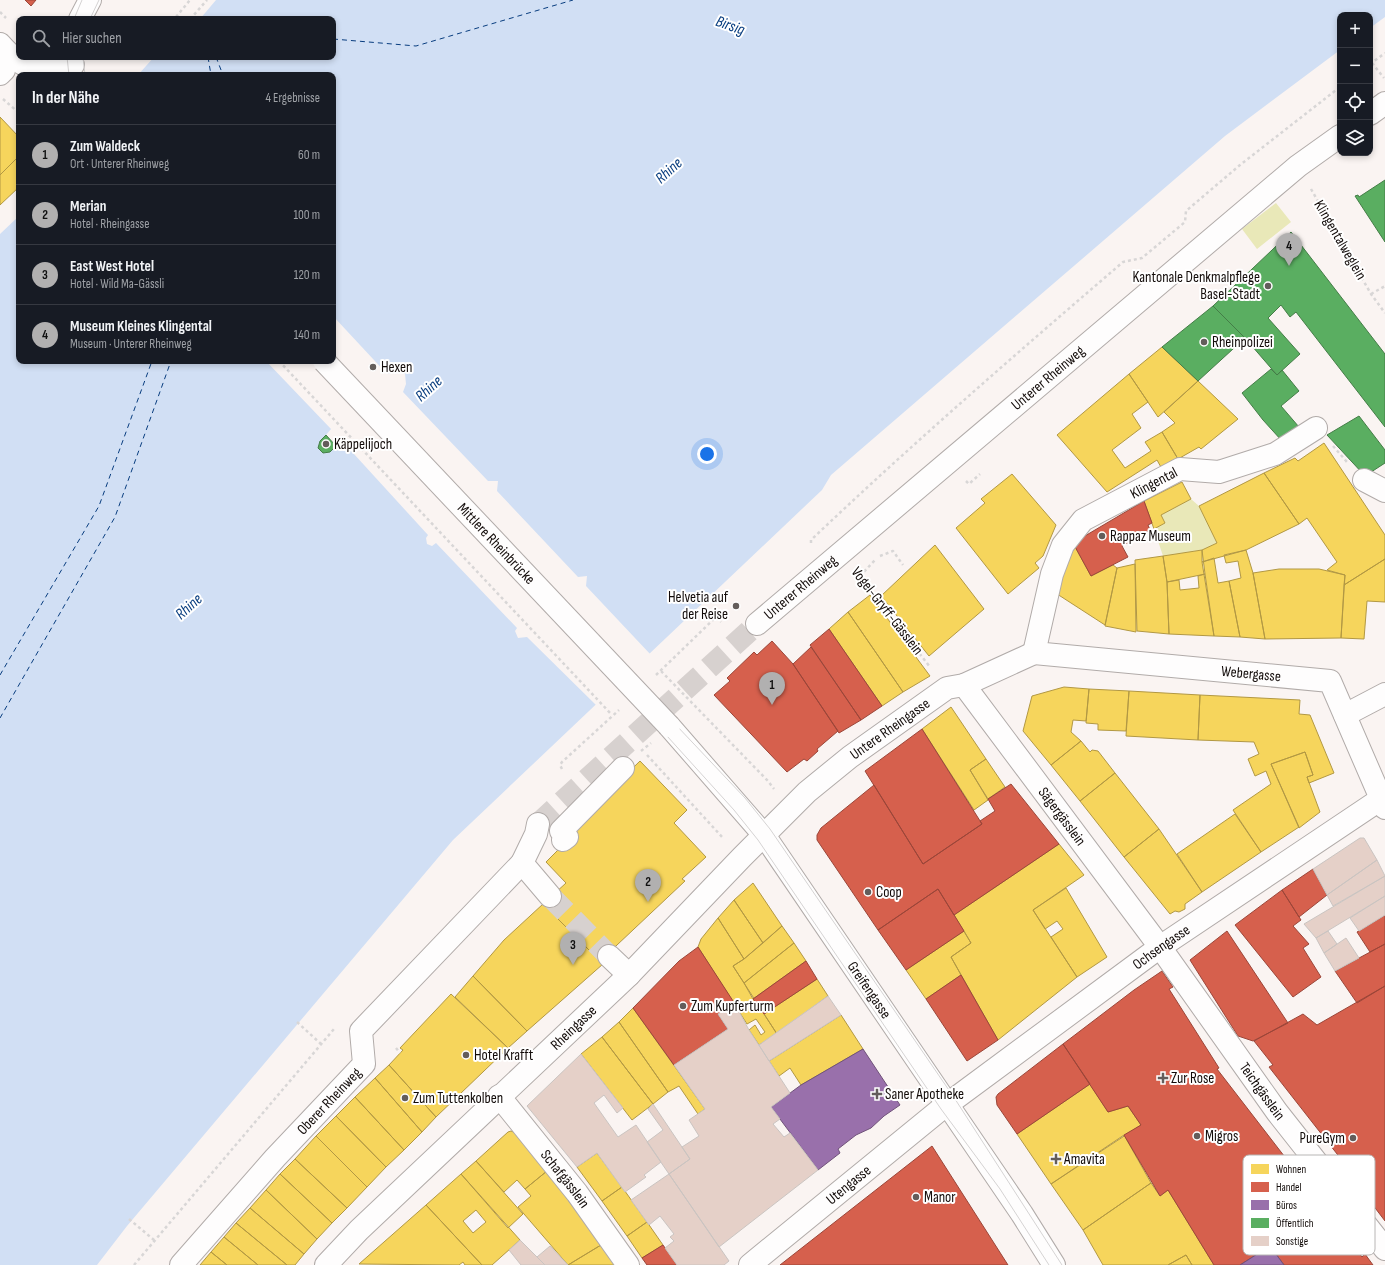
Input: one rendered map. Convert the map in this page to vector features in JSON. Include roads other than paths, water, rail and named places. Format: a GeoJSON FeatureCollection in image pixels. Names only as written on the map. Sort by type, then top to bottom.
{"type":"FeatureCollection","features":[{"type":"Feature","properties":{"kind":"street"},"geometry":{"type":"LineString","coordinates":[[82,16],[90,0]]}},
{"type":"Feature","properties":{"kind":"street"},"geometry":{"type":"LineString","coordinates":[[0,44],[13,59],[25,67],[39,70],[74,66]]}},
{"type":"Feature","properties":{"kind":"street"},"geometry":{"type":"LineString","coordinates":[[1373,112],[1385,103]]}},
{"type":"Feature","properties":{"kind":"street","name":"Unterer Rheinweg"},"geometry":{"type":"LineString","coordinates":[[757,624],[1298,166],[1337,138]]}},
{"type":"Feature","properties":{"kind":"street","name":"Mittlere Rheinbrücke"},"geometry":{"type":"LineString","coordinates":[[327,364],[669,726]]}},
{"type":"Feature","properties":{"kind":"street","name":"Klingental"},"geometry":{"type":"LineString","coordinates":[[1034,653],[1052,574],[1063,545],[1083,520],[1180,469],[1219,472],[1226,470],[1275,454],[1316,428]]}},
{"type":"Feature","properties":{"kind":"street"},"geometry":{"type":"LineString","coordinates":[[1364,480],[1385,491]]}},
{"type":"Feature","properties":{"kind":"street","name":"Untere Rheingasse"},"geometry":{"type":"LineString","coordinates":[[764,835],[788,810],[847,759],[947,688],[964,685],[1034,653]]}},
{"type":"Feature","properties":{"kind":"street","name":"Webergasse"},"geometry":{"type":"LineString","coordinates":[[1034,653],[1330,681],[1383,803]]}},
{"type":"Feature","properties":{"kind":"street","name":"Sägergässlein"},"geometry":{"type":"LineString","coordinates":[[964,685],[1160,947]]}},
{"type":"Feature","properties":{"kind":"street"},"geometry":{"type":"LineString","coordinates":[[1345,715],[1385,694]]}},
{"type":"Feature","properties":{"kind":"street","name":"Greifengasse"},"geometry":{"type":"LineString","coordinates":[[669,726],[764,835],[1022,1214],[1054,1265]]}},
{"type":"Feature","properties":{"kind":"street"},"geometry":{"type":"LineString","coordinates":[[563,840],[567,837],[561,831],[623,768]]}},
{"type":"Feature","properties":{"kind":"street","name":"Ochsengasse"},"geometry":{"type":"LineString","coordinates":[[948,1105],[1160,947],[1383,803]]}},
{"type":"Feature","properties":{"kind":"street"},"geometry":{"type":"LineString","coordinates":[[538,824],[536,834],[522,863],[550,896]]}},
{"type":"Feature","properties":{"kind":"street","name":"Rheingasse"},"geometry":{"type":"LineString","coordinates":[[326,1265],[359,1230],[499,1096],[629,975],[764,835]]}},
{"type":"Feature","properties":{"kind":"street","name":"Oberer Rheinweg"},"geometry":{"type":"LineString","coordinates":[[181,1265],[275,1158],[364,1064],[361,1030],[522,863]]}},
{"type":"Feature","properties":{"kind":"street","name":"Teichgässlein"},"geometry":{"type":"LineString","coordinates":[[1160,947],[1277,1112],[1311,1155]]}},
{"type":"Feature","properties":{"kind":"street"},"geometry":{"type":"LineString","coordinates":[[609,956],[629,975]]}},
{"type":"Feature","properties":{"kind":"street","name":"Schafgässlein"},"geometry":{"type":"LineString","coordinates":[[499,1096],[577,1193],[628,1265]]}},
{"type":"Feature","properties":{"kind":"street","name":"Utengasse"},"geometry":{"type":"LineString","coordinates":[[750,1265],[948,1105]]}},
{"type":"Feature","properties":{"kind":"street","name":"Teichgässlein"},"geometry":{"type":"LineString","coordinates":[[1375,1236],[1385,1249]]}},
{"type":"Feature","properties":{"kind":"water"},"geometry":{"type":"Polygon","coordinates":[[[216,0],[1385,0],[1385,17],[1373,26],[1373,12],[1337,12],[1337,52],[1225,136],[831,475],[822,490],[453,840],[127,1226],[97,1265],[0,1265],[0,234],[16,219],[16,364],[336,364],[336,72],[141,72],[151,60],[336,60],[336,16],[203,16],[216,0]]]}},
{"type":"Feature","properties":{"kind":"tunnel"},"geometry":{"type":"LineString","coordinates":[[538,824],[757,624]]}},
{"type":"Feature","properties":{"kind":"tunnel"},"geometry":{"type":"LineString","coordinates":[[550,896],[609,956]]}},
{"type":"Feature","properties":{"kind":"tram line"},"geometry":{"type":"LineString","coordinates":[[75,16],[82,0]]}},
{"type":"Feature","properties":{"kind":"tram line"},"geometry":{"type":"LineString","coordinates":[[91,16],[99,0]]}},
{"type":"Feature","properties":{"kind":"tram line"},"geometry":{"type":"LineString","coordinates":[[67,60],[69,72]]}},
{"type":"Feature","properties":{"kind":"tram line"},"geometry":{"type":"LineString","coordinates":[[83,60],[85,72]]}},
{"type":"Feature","properties":{"kind":"tram line"},"geometry":{"type":"LineString","coordinates":[[317,364],[667,736],[734,810],[758,840],[941,1109],[1000,1189],[1049,1265]]}},
{"type":"Feature","properties":{"kind":"tram line"},"geometry":{"type":"LineString","coordinates":[[335,364],[745,798],[770,829],[955,1099],[1062,1265]]}},
{"type":"Feature","properties":{"kind":"place","name":"Museum Kleines Klingental"},"geometry":{"type":"Point","coordinates":[1289,266]}},
{"type":"Feature","properties":{"kind":"place","name":"Kantonale Denkmalpflege Basel-Stadt"},"geometry":{"type":"Point","coordinates":[1268,286]}},
{"type":"Feature","properties":{"kind":"place","name":"Rheinpolizei"},"geometry":{"type":"Point","coordinates":[1204,342]}},
{"type":"Feature","properties":{"kind":"place","name":"Hexen"},"geometry":{"type":"Point","coordinates":[373,367]}},
{"type":"Feature","properties":{"kind":"place","name":"Käppelijoch"},"geometry":{"type":"Point","coordinates":[326,444]}},
{"type":"Feature","properties":{"kind":"place","name":"Rappaz Museum"},"geometry":{"type":"Point","coordinates":[1102,536]}},
{"type":"Feature","properties":{"kind":"place","name":"Helvetia auf der Reise"},"geometry":{"type":"Point","coordinates":[736,606]}},
{"type":"Feature","properties":{"kind":"place","name":"Zum Waldeck"},"geometry":{"type":"Point","coordinates":[772,705]}},
{"type":"Feature","properties":{"kind":"place","name":"Coop"},"geometry":{"type":"Point","coordinates":[868,892]}},
{"type":"Feature","properties":{"kind":"place","name":"Merian"},"geometry":{"type":"Point","coordinates":[648,902]}},
{"type":"Feature","properties":{"kind":"place","name":"East West Hotel"},"geometry":{"type":"Point","coordinates":[573,965]}},
{"type":"Feature","properties":{"kind":"place","name":"Zum Kupferturm"},"geometry":{"type":"Point","coordinates":[683,1006]}},
{"type":"Feature","properties":{"kind":"place","name":"Hotel Krafft"},"geometry":{"type":"Point","coordinates":[466,1055]}},
{"type":"Feature","properties":{"kind":"place","name":"Zur Rose"},"geometry":{"type":"Point","coordinates":[1163,1078]}},
{"type":"Feature","properties":{"kind":"place","name":"Saner Apotheke"},"geometry":{"type":"Point","coordinates":[877,1094]}},
{"type":"Feature","properties":{"kind":"place","name":"Zum Tuttenkolben"},"geometry":{"type":"Point","coordinates":[405,1098]}},
{"type":"Feature","properties":{"kind":"place","name":"Migros"},"geometry":{"type":"Point","coordinates":[1197,1136]}},
{"type":"Feature","properties":{"kind":"place","name":"PureGym"},"geometry":{"type":"Point","coordinates":[1353,1138]}},
{"type":"Feature","properties":{"kind":"place","name":"Amavita"},"geometry":{"type":"Point","coordinates":[1056,1159]}},
{"type":"Feature","properties":{"kind":"place","name":"Manor"},"geometry":{"type":"Point","coordinates":[916,1197]}},
{"type":"Feature","properties":{"kind":"water label","name":"Birsig"},"geometry":{"type":"Point","coordinates":[730,26]}},
{"type":"Feature","properties":{"kind":"water label","name":"Rhine"},"geometry":{"type":"Point","coordinates":[669,171]}},
{"type":"Feature","properties":{"kind":"water label","name":"Rhine"},"geometry":{"type":"Point","coordinates":[429,389]}},
{"type":"Feature","properties":{"kind":"water label","name":"Rhine"},"geometry":{"type":"Point","coordinates":[189,607]}}]}
